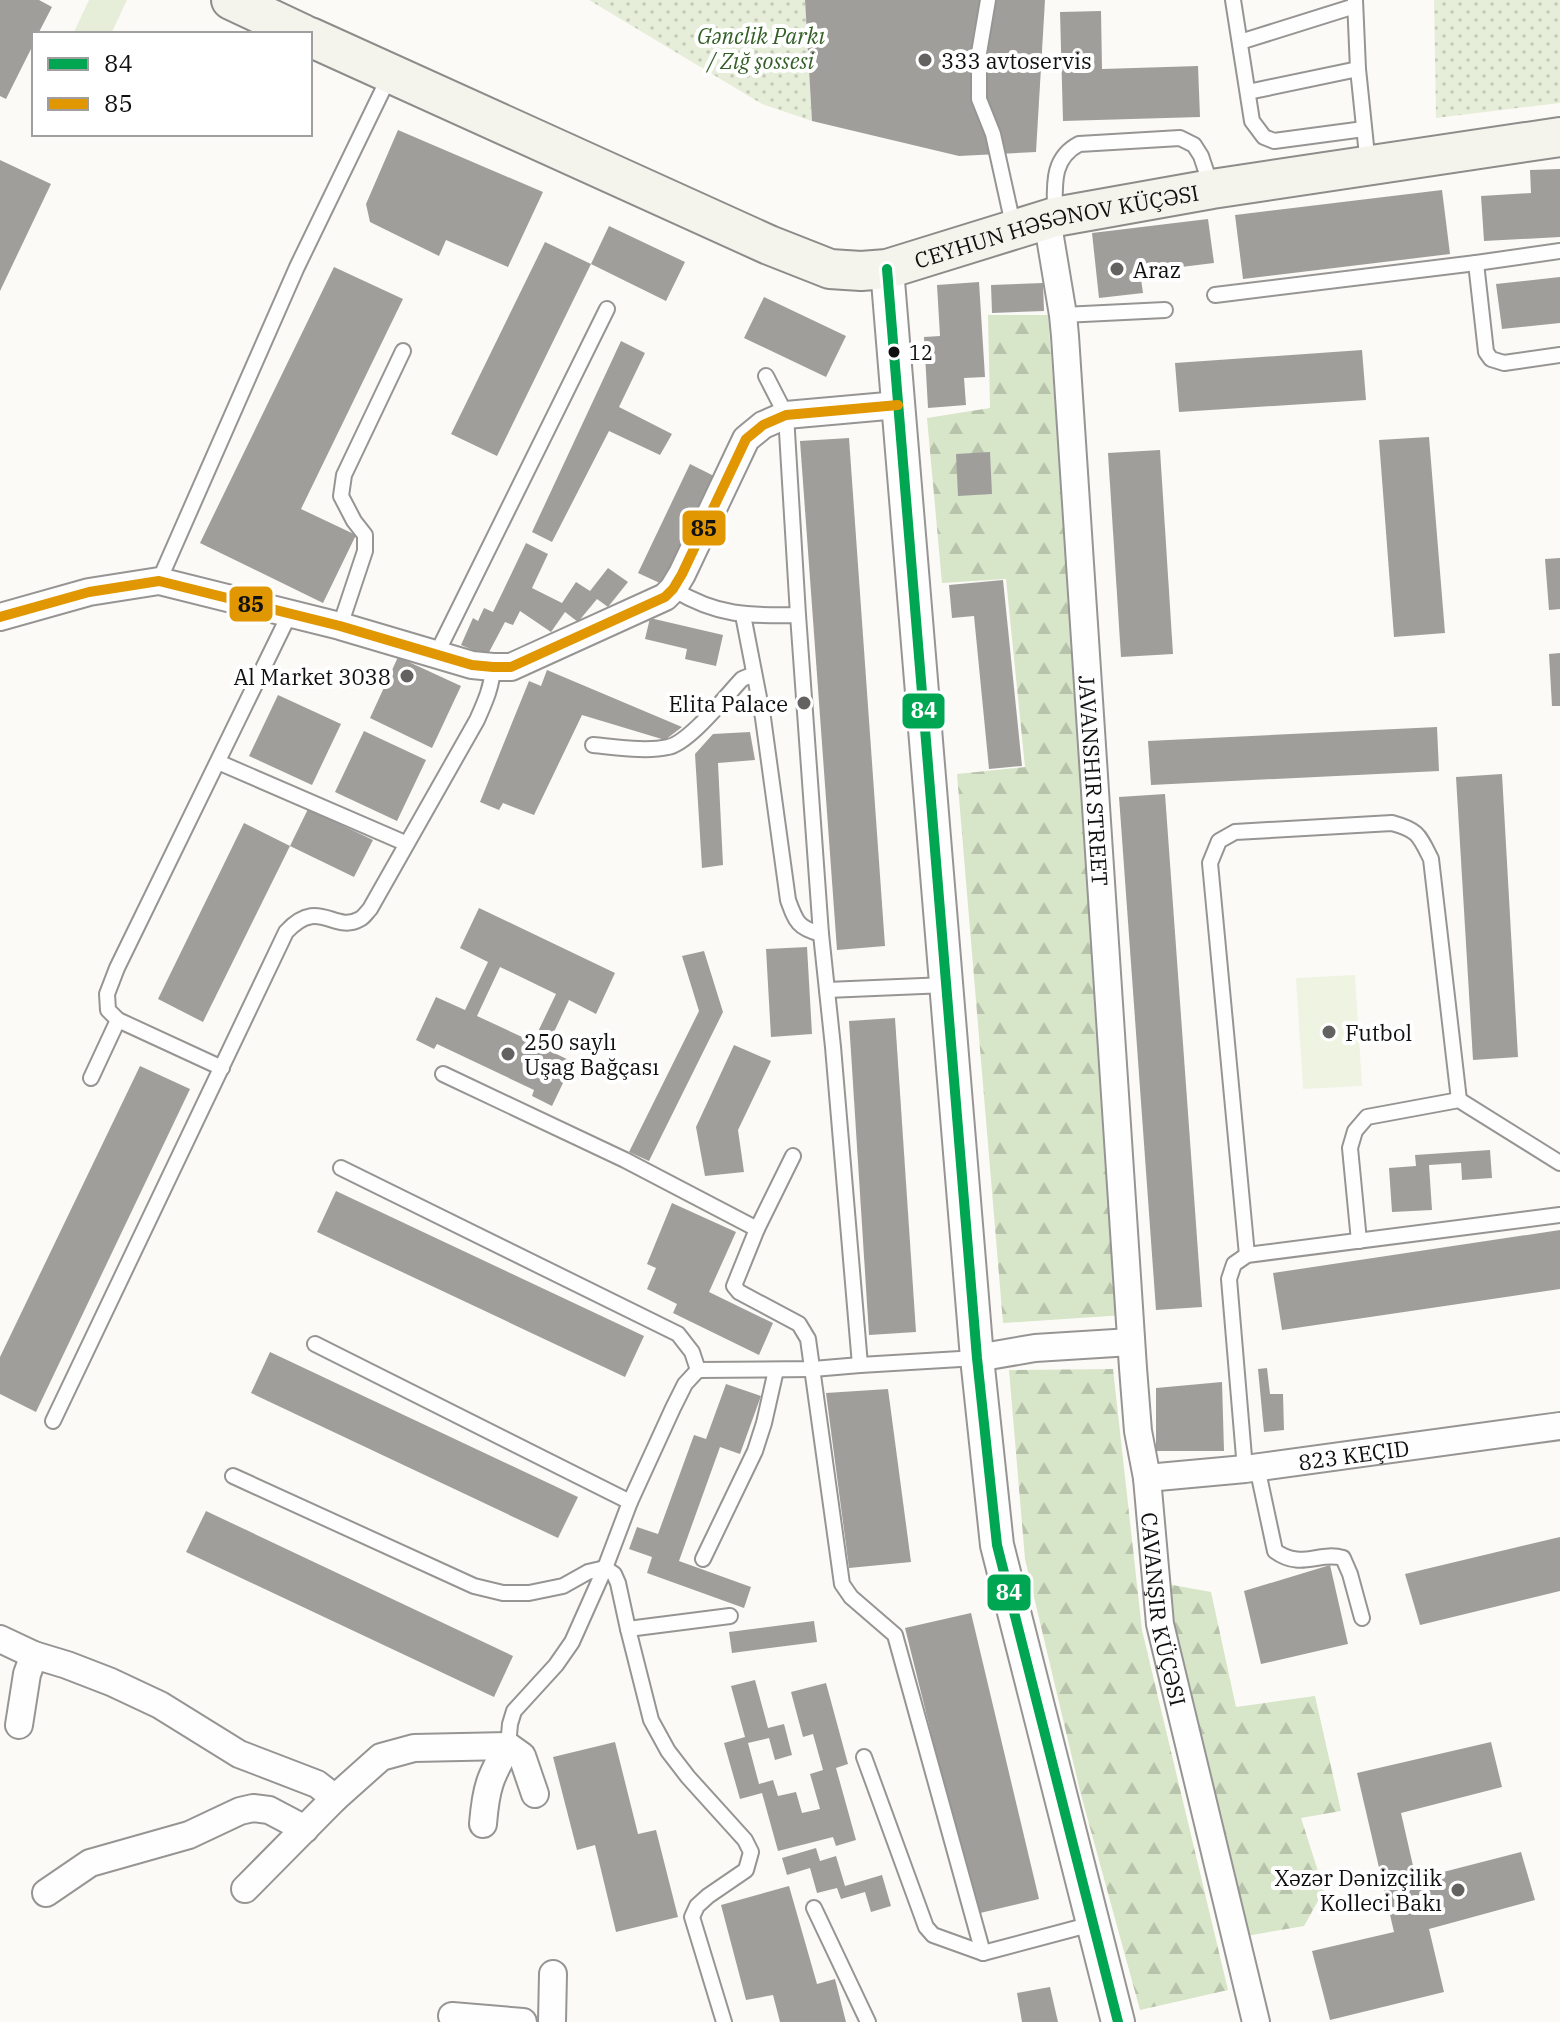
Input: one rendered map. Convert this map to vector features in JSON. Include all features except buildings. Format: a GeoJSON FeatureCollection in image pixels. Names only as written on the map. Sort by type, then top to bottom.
{"type":"FeatureCollection","features":[{"type":"Feature","properties":{"kind":"main road"},"geometry":{"type":"LineString","coordinates":[[231,0],[299,32]]}},
{"type":"Feature","properties":{"kind":"main road","name":"CEYHUN HƏSƏNOV KÜÇƏSI"},"geometry":{"type":"LineString","coordinates":[[312,38],[830,269],[887,269],[1038,222],[1212,189],[1366,147],[1560,137]]}},
{"type":"Feature","properties":{"kind":"street","name":"JAVANSHIR STREET"},"geometry":{"type":"LineString","coordinates":[[1038,222],[1063,315],[1131,1342]]}},
{"type":"Feature","properties":{"kind":"street"},"geometry":{"type":"LineString","coordinates":[[887,269],[977,1358],[997,1545],[1118,2022]]}},
{"type":"Feature","properties":{"kind":"street"},"geometry":{"type":"LineString","coordinates":[[0,617],[89,592],[159,581],[340,626],[472,665],[511,667],[665,597],[682,574],[746,439],[763,425],[786,415],[898,405]]}},
{"type":"Feature","properties":{"kind":"street"},"geometry":{"type":"LineString","coordinates":[[977,1358],[1035,1348],[1131,1342]]}},
{"type":"Feature","properties":{"kind":"street","name":"CAVANŞIR KÜÇƏSI"},"geometry":{"type":"LineString","coordinates":[[1131,1342],[1160,1624],[1256,2022]]}},
{"type":"Feature","properties":{"kind":"street","name":"823 KEÇID"},"geometry":{"type":"LineString","coordinates":[[1147,1478],[1251,1468],[1560,1426]]}},
{"type":"Feature","properties":{"kind":"street"},"geometry":{"type":"LineString","coordinates":[[0,1639],[34,1655],[111,1682],[160,1705],[239,1754],[317,1784],[335,1798]]}},
{"type":"Feature","properties":{"kind":"street"},"geometry":{"type":"LineString","coordinates":[[19,1725],[27,1674],[34,1655]]}},
{"type":"Feature","properties":{"kind":"street"},"geometry":{"type":"LineString","coordinates":[[245,1889],[335,1798],[381,1757],[414,1748],[508,1746],[522,1756],[535,1794]]}},
{"type":"Feature","properties":{"kind":"street"},"geometry":{"type":"LineString","coordinates":[[483,1824],[490,1777],[508,1746]]}},
{"type":"Feature","properties":{"kind":"street"},"geometry":{"type":"LineString","coordinates":[[46,1893],[90,1863],[189,1835],[240,1811],[253,1808],[269,1810],[305,1829]]}},
{"type":"Feature","properties":{"kind":"street"},"geometry":{"type":"LineString","coordinates":[[552,2022],[553,1974]]}},
{"type":"Feature","properties":{"kind":"street"},"geometry":{"type":"LineString","coordinates":[[452,2016],[523,2022]]}},
{"type":"Feature","properties":{"kind":"lane"},"geometry":{"type":"LineString","coordinates":[[988,0],[979,53],[979,99],[993,134],[1038,222]]}},
{"type":"Feature","properties":{"kind":"lane"},"geometry":{"type":"LineString","coordinates":[[1233,0],[1252,121],[1264,137],[1274,141],[1366,147],[1355,3],[1240,42]]}},
{"type":"Feature","properties":{"kind":"lane"},"geometry":{"type":"LineString","coordinates":[[1248,92],[1358,69]]}},
{"type":"Feature","properties":{"kind":"lane"},"geometry":{"type":"LineString","coordinates":[[159,581],[297,267],[390,75]]}},
{"type":"Feature","properties":{"kind":"lane"},"geometry":{"type":"LineString","coordinates":[[1038,222],[1055,187],[1058,163],[1069,149],[1079,144],[1180,138],[1194,145],[1201,156],[1212,189]]}},
{"type":"Feature","properties":{"kind":"lane"},"geometry":{"type":"LineString","coordinates":[[1215,295],[1560,251]]}},
{"type":"Feature","properties":{"kind":"lane"},"geometry":{"type":"LineString","coordinates":[[1476,263],[1486,352],[1491,359],[1504,363],[1560,355]]}},
{"type":"Feature","properties":{"kind":"lane"},"geometry":{"type":"LineString","coordinates":[[436,655],[607,309]]}},
{"type":"Feature","properties":{"kind":"lane"},"geometry":{"type":"LineString","coordinates":[[1063,315],[1165,310]]}},
{"type":"Feature","properties":{"kind":"lane"},"geometry":{"type":"LineString","coordinates":[[340,626],[365,551],[365,535],[341,496],[344,475],[403,351]]}},
{"type":"Feature","properties":{"kind":"lane"},"geometry":{"type":"LineString","coordinates":[[766,376],[786,415],[821,934],[860,1365]]}},
{"type":"Feature","properties":{"kind":"lane"},"geometry":{"type":"LineString","coordinates":[[673,589],[694,602],[743,615],[798,615]]}},
{"type":"Feature","properties":{"kind":"lane"},"geometry":{"type":"LineString","coordinates":[[222,1068],[118,1020],[108,1010],[107,994],[290,613]]}},
{"type":"Feature","properties":{"kind":"lane"},"geometry":{"type":"LineString","coordinates":[[743,615],[763,718],[788,900],[796,920],[805,930],[821,934]]}},
{"type":"Feature","properties":{"kind":"lane"},"geometry":{"type":"LineString","coordinates":[[53,1421],[286,932],[297,920],[310,915],[346,922],[360,919],[370,909],[477,720],[488,697],[493,667]]}},
{"type":"Feature","properties":{"kind":"lane"},"geometry":{"type":"LineString","coordinates":[[593,745],[672,747],[685,739],[742,679],[754,674]]}},
{"type":"Feature","properties":{"kind":"lane"},"geometry":{"type":"LineString","coordinates":[[218,762],[405,843]]}},
{"type":"Feature","properties":{"kind":"lane"},"geometry":{"type":"LineString","coordinates":[[1247,1255],[1210,863],[1219,841],[1235,832],[1392,823],[1411,828],[1423,842],[1431,859],[1459,1100]]}},
{"type":"Feature","properties":{"kind":"lane"},"geometry":{"type":"LineString","coordinates":[[827,990],[946,985]]}},
{"type":"Feature","properties":{"kind":"lane"},"geometry":{"type":"LineString","coordinates":[[91,1078],[118,1020]]}},
{"type":"Feature","properties":{"kind":"lane"},"geometry":{"type":"LineString","coordinates":[[443,1074],[625,1160],[757,1229]]}},
{"type":"Feature","properties":{"kind":"lane"},"geometry":{"type":"LineString","coordinates":[[1359,1241],[1350,1148],[1355,1131],[1367,1117],[1459,1100],[1560,1163]]}},
{"type":"Feature","properties":{"kind":"lane"},"geometry":{"type":"LineString","coordinates":[[793,1156],[757,1229],[734,1286],[739,1292],[799,1324],[808,1339],[842,1584],[851,1597],[895,1635],[983,1953]]}},
{"type":"Feature","properties":{"kind":"lane"},"geometry":{"type":"LineString","coordinates":[[341,1168],[678,1334],[692,1352],[698,1370]]}},
{"type":"Feature","properties":{"kind":"lane"},"geometry":{"type":"LineString","coordinates":[[1362,1618],[1343,1558],[1292,1560],[1275,1551],[1251,1468],[1229,1279],[1234,1264],[1247,1255],[1560,1215]]}},
{"type":"Feature","properties":{"kind":"lane"},"geometry":{"type":"LineString","coordinates":[[315,1344],[630,1502]]}},
{"type":"Feature","properties":{"kind":"lane"},"geometry":{"type":"LineString","coordinates":[[508,1746],[514,1711],[556,1665],[572,1642],[630,1502],[685,1384],[698,1370],[813,1369],[977,1358]]}},
{"type":"Feature","properties":{"kind":"lane"},"geometry":{"type":"LineString","coordinates":[[703,1559],[755,1451],[776,1370]]}},
{"type":"Feature","properties":{"kind":"lane"},"geometry":{"type":"LineString","coordinates":[[233,1476],[474,1586],[503,1593],[529,1593],[563,1586],[588,1572],[605,1568],[614,1574],[651,1720],[668,1751],[745,1840],[751,1852],[746,1870],[708,1896],[697,1906],[692,1917],[724,2022]]}},
{"type":"Feature","properties":{"kind":"lane"},"geometry":{"type":"LineString","coordinates":[[628,1629],[730,1616]]}},
{"type":"Feature","properties":{"kind":"lane"},"geometry":{"type":"LineString","coordinates":[[864,1757],[926,1927],[933,1935],[983,1953],[1092,1924]]}},
{"type":"Feature","properties":{"kind":"lane"},"geometry":{"type":"LineString","coordinates":[[814,1908],[868,2022]]}},
{"type":"Feature","properties":{"kind":"green space"},"geometry":{"type":"Polygon","coordinates":[[[89,0],[127,0],[112,32],[74,32],[89,0]]]}},
{"type":"Feature","properties":{"kind":"green space","name":"Gənclik Parkı / Zığ şossesi"},"geometry":{"type":"Polygon","coordinates":[[[589,0],[805,0],[812,121],[762,104],[589,0]]]}},
{"type":"Feature","properties":{"kind":"green space"},"geometry":{"type":"Polygon","coordinates":[[[1434,0],[1560,0],[1560,103],[1436,118],[1434,0]]]}},
{"type":"Feature","properties":{"kind":"green space"},"geometry":{"type":"Polygon","coordinates":[[[988,315],[1048,315],[1124,1315],[1003,1323],[957,774],[1025,767],[1006,579],[942,583],[927,418],[990,408],[988,315]]]}},
{"type":"Feature","properties":{"kind":"green space","name":"Futbol"},"geometry":{"type":"Polygon","coordinates":[[[1355,975],[1362,1086],[1303,1089],[1296,978],[1355,975]]]}},
{"type":"Feature","properties":{"kind":"green space"},"geometry":{"type":"Polygon","coordinates":[[[1113,1369],[1142,1630],[1228,1990],[1140,2010],[1080,1791],[1025,1559],[1009,1370],[1113,1369]]]}},
{"type":"Feature","properties":{"kind":"green space"},"geometry":{"type":"Polygon","coordinates":[[[1167,1584],[1211,1592],[1236,1707],[1315,1696],[1341,1811],[1301,1818],[1324,1890],[1304,1926],[1246,1936],[1189,1696],[1167,1584]]]}},
{"type":"Feature","properties":{"kind":"transit line","name":"84"},"geometry":{"type":"LineString","coordinates":[[887,269],[977,1358],[997,1545],[1118,2022]]}},
{"type":"Feature","properties":{"kind":"transit line","name":"85"},"geometry":{"type":"LineString","coordinates":[[0,617],[89,592],[159,581],[340,626],[472,665],[511,667],[665,597],[682,574],[746,439],[763,425],[786,415],[898,405]]}},
{"type":"Feature","properties":{"kind":"place","name":"333 avtoservis"},"geometry":{"type":"Point","coordinates":[925,60]}},
{"type":"Feature","properties":{"kind":"place","name":"Araz"},"geometry":{"type":"Point","coordinates":[1117,269]}},
{"type":"Feature","properties":{"kind":"place","name":"12"},"geometry":{"type":"Point","coordinates":[894,352]}},
{"type":"Feature","properties":{"kind":"place","name":"Al Market 3038"},"geometry":{"type":"Point","coordinates":[407,676]}},
{"type":"Feature","properties":{"kind":"place","name":"Elita Palace"},"geometry":{"type":"Point","coordinates":[804,703]}},
{"type":"Feature","properties":{"kind":"place","name":"Futbol"},"geometry":{"type":"Point","coordinates":[1329,1032]}},
{"type":"Feature","properties":{"kind":"place","name":"250 saylı Uşag Bağçası"},"geometry":{"type":"Point","coordinates":[508,1054]}},
{"type":"Feature","properties":{"kind":"place","name":"Xəzər Dənizçilik Kolleci Bakı"},"geometry":{"type":"Point","coordinates":[1458,1890]}}]}
